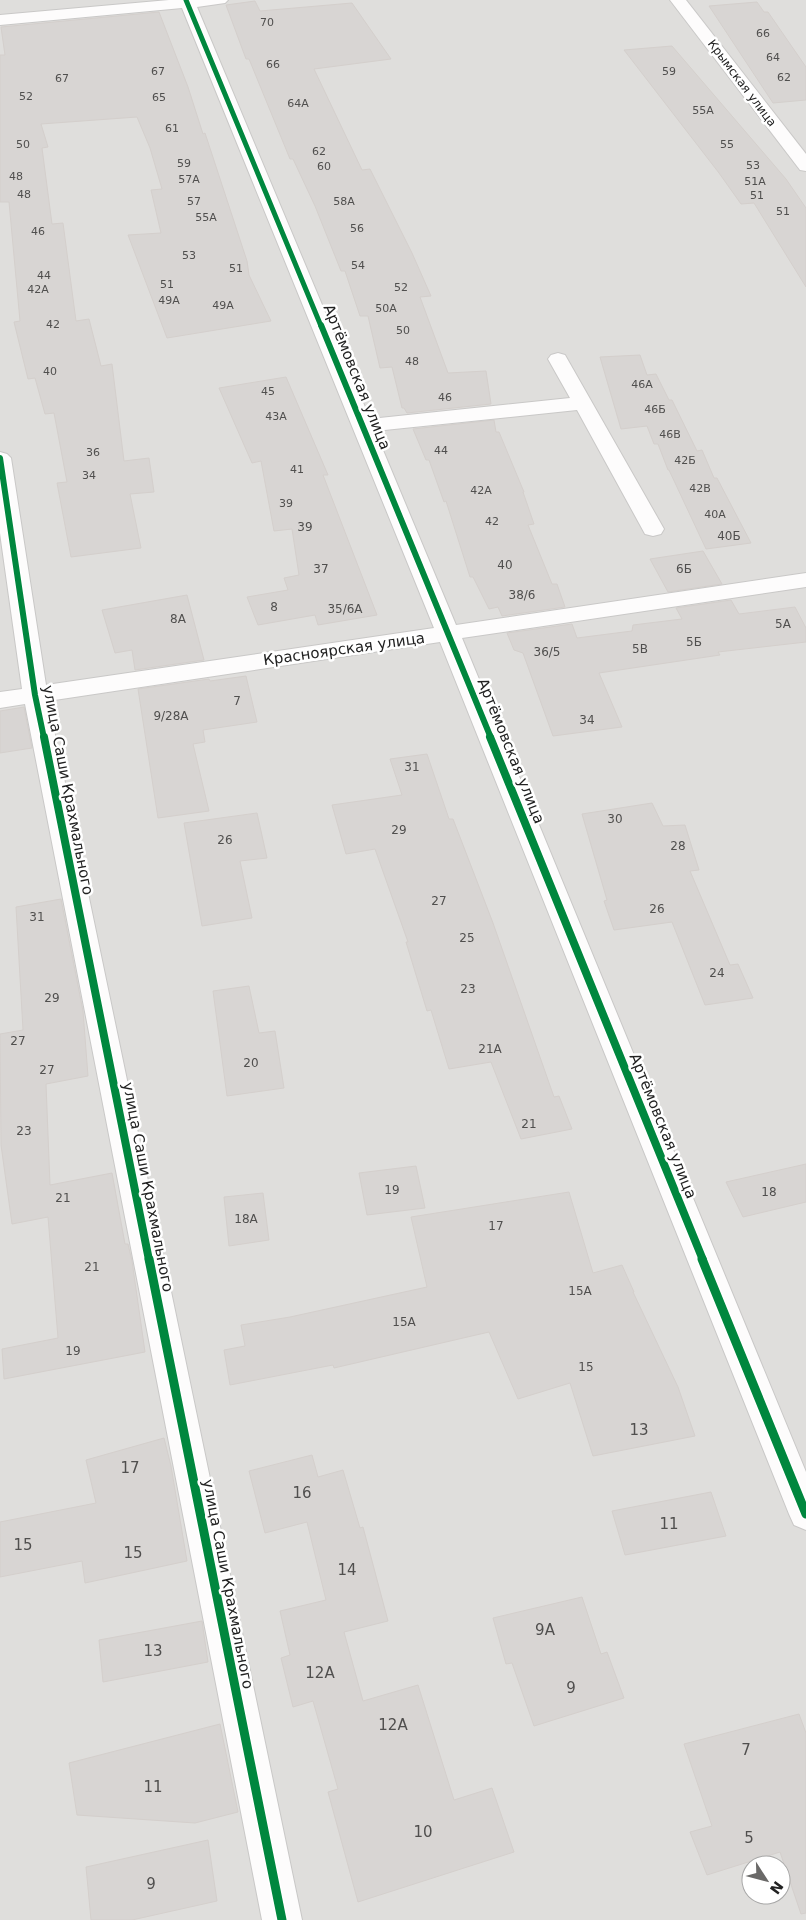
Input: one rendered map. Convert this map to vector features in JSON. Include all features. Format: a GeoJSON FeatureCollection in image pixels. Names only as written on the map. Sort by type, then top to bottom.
{"type":"FeatureCollection","features":[{"type":"Feature","properties":{"kind":"street"},"geometry":{"type":"LineString","coordinates":[[0,20],[220,0]]}},
{"type":"Feature","properties":{"kind":"street","name":"Крымская улица"},"geometry":{"type":"LineString","coordinates":[[678,0],[806,166]]}},
{"type":"Feature","properties":{"kind":"street","name":"Артёмовская улица"},"geometry":{"type":"LineString","coordinates":[[187,2],[448,633],[806,1514]]}},
{"type":"Feature","properties":{"kind":"street"},"geometry":{"type":"LineString","coordinates":[[558,359],[653,529]]}},
{"type":"Feature","properties":{"kind":"street","name":"Артёмовская улица"},"geometry":{"type":"LineString","coordinates":[[362,426],[583,403]]}},
{"type":"Feature","properties":{"kind":"street","name":"улица Саши Крахмального"},"geometry":{"type":"LineString","coordinates":[[0,458],[34,695],[282,1920]]}},
{"type":"Feature","properties":{"kind":"street","name":"Красноярская улица"},"geometry":{"type":"LineString","coordinates":[[0,700],[806,580]]}},
{"type":"Feature","properties":{"kind":"shaded area"},"geometry":{"type":"Polygon","coordinates":[[[0,0],[806,0],[806,1920],[0,1920],[0,0]]]}},
{"type":"Feature","properties":{"kind":"building"},"geometry":{"type":"Polygon","coordinates":[[[255,1],[260,11],[352,3],[391,59],[314,69],[362,170],[370,169],[431,296],[420,297],[448,373],[486,371],[491,404],[407,413],[402,408],[392,367],[380,368],[368,316],[360,316],[345,271],[341,271],[315,206],[293,159],[290,159],[249,59],[246,59],[226,5],[255,1]]]}},
{"type":"Feature","properties":{"kind":"building"},"geometry":{"type":"Polygon","coordinates":[[[757,2],[764,12],[768,12],[806,67],[806,100],[773,103],[709,6],[757,2]]]}},
{"type":"Feature","properties":{"kind":"building"},"geometry":{"type":"Polygon","coordinates":[[[159,12],[188,87],[203,134],[205,133],[247,261],[249,275],[271,321],[167,338],[128,235],[161,233],[151,190],[162,189],[150,148],[137,117],[41,124],[48,147],[42,148],[52,224],[63,223],[76,321],[89,319],[101,366],[112,364],[124,461],[149,458],[154,492],[130,494],[141,548],[71,557],[57,483],[67,482],[54,413],[45,414],[35,378],[28,379],[14,322],[20,321],[9,202],[0,202],[0,55],[5,55],[1,27],[159,12]]]}},
{"type":"Feature","properties":{"kind":"building"},"geometry":{"type":"Polygon","coordinates":[[[672,46],[786,179],[806,208],[806,287],[754,203],[741,204],[624,50],[672,46]]]}},
{"type":"Feature","properties":{"kind":"building"},"geometry":{"type":"Polygon","coordinates":[[[640,355],[647,375],[656,374],[669,400],[672,400],[697,451],[702,450],[714,478],[717,478],[751,543],[706,549],[668,470],[658,444],[654,444],[647,426],[621,429],[600,357],[640,355]]]}},
{"type":"Feature","properties":{"kind":"building"},"geometry":{"type":"Polygon","coordinates":[[[286,377],[328,475],[323,475],[377,615],[318,625],[315,615],[258,625],[247,597],[288,590],[284,578],[299,575],[292,529],[274,531],[261,461],[252,463],[219,388],[286,377]]]}},
{"type":"Feature","properties":{"kind":"building"},"geometry":{"type":"Polygon","coordinates":[[[494,420],[496,432],[499,432],[524,492],[534,524],[528,525],[552,584],[557,584],[565,607],[502,616],[498,607],[489,609],[473,577],[470,577],[446,501],[444,502],[429,460],[426,460],[413,429],[494,420]]]}},
{"type":"Feature","properties":{"kind":"building"},"geometry":{"type":"Polygon","coordinates":[[[703,551],[722,584],[668,592],[650,559],[703,551]]]}},
{"type":"Feature","properties":{"kind":"building"},"geometry":{"type":"Polygon","coordinates":[[[187,595],[204,660],[135,670],[132,650],[115,653],[102,610],[187,595]]]}},
{"type":"Feature","properties":{"kind":"building"},"geometry":{"type":"Polygon","coordinates":[[[731,600],[739,614],[795,607],[806,628],[806,642],[718,652],[720,655],[599,673],[622,727],[553,736],[523,653],[514,650],[507,633],[572,624],[577,638],[632,631],[633,625],[682,619],[676,608],[731,600]]]}},
{"type":"Feature","properties":{"kind":"building"},"geometry":{"type":"Polygon","coordinates":[[[246,676],[257,722],[203,730],[205,742],[193,744],[209,811],[158,818],[138,689],[246,676]]]}},
{"type":"Feature","properties":{"kind":"building"},"geometry":{"type":"Polygon","coordinates":[[[24,707],[32,748],[0,753],[0,711],[24,707]]]}},
{"type":"Feature","properties":{"kind":"building"},"geometry":{"type":"Polygon","coordinates":[[[427,754],[449,819],[453,819],[493,923],[554,1097],[559,1096],[572,1129],[521,1139],[491,1062],[449,1069],[431,1010],[427,1011],[406,942],[408,942],[375,849],[346,854],[332,805],[402,795],[390,759],[427,754]]]}},
{"type":"Feature","properties":{"kind":"building"},"geometry":{"type":"Polygon","coordinates":[[[652,803],[663,826],[685,825],[699,870],[690,871],[730,965],[738,964],[753,998],[705,1005],[672,922],[614,930],[604,901],[607,900],[582,814],[652,803]]]}},
{"type":"Feature","properties":{"kind":"building"},"geometry":{"type":"Polygon","coordinates":[[[257,813],[267,858],[240,861],[252,918],[202,926],[184,823],[257,813]]]}},
{"type":"Feature","properties":{"kind":"building"},"geometry":{"type":"Polygon","coordinates":[[[61,899],[83,1011],[88,1076],[46,1084],[50,1185],[112,1173],[125,1244],[128,1244],[132,1261],[145,1352],[4,1379],[2,1349],[58,1338],[48,1217],[12,1224],[1,1145],[0,1034],[23,1030],[16,907],[61,899]]]}},
{"type":"Feature","properties":{"kind":"building"},"geometry":{"type":"Polygon","coordinates":[[[249,986],[259,1033],[275,1031],[284,1088],[227,1096],[213,991],[249,986]]]}},
{"type":"Feature","properties":{"kind":"building"},"geometry":{"type":"Polygon","coordinates":[[[806,1164],[806,1202],[743,1217],[726,1182],[806,1164]]]}},
{"type":"Feature","properties":{"kind":"building"},"geometry":{"type":"Polygon","coordinates":[[[416,1166],[425,1208],[367,1215],[359,1173],[416,1166]]]}},
{"type":"Feature","properties":{"kind":"building"},"geometry":{"type":"Polygon","coordinates":[[[569,1192],[593,1273],[622,1265],[678,1387],[695,1436],[593,1456],[570,1383],[518,1399],[489,1332],[334,1368],[333,1365],[230,1385],[224,1350],[245,1346],[241,1325],[290,1317],[427,1287],[411,1217],[569,1192]]]}},
{"type":"Feature","properties":{"kind":"building"},"geometry":{"type":"Polygon","coordinates":[[[263,1193],[269,1240],[229,1246],[224,1197],[263,1193]]]}},
{"type":"Feature","properties":{"kind":"building"},"geometry":{"type":"Polygon","coordinates":[[[164,1438],[171,1466],[187,1561],[85,1583],[82,1561],[0,1577],[0,1522],[96,1503],[86,1460],[164,1438]]]}},
{"type":"Feature","properties":{"kind":"building"},"geometry":{"type":"Polygon","coordinates":[[[312,1455],[318,1477],[343,1470],[360,1528],[363,1527],[388,1621],[344,1632],[363,1701],[418,1685],[454,1800],[492,1788],[514,1852],[358,1902],[328,1792],[338,1789],[313,1701],[293,1707],[281,1658],[290,1655],[280,1611],[326,1600],[307,1522],[265,1533],[249,1471],[312,1455]]]}},
{"type":"Feature","properties":{"kind":"building"},"geometry":{"type":"Polygon","coordinates":[[[711,1492],[726,1536],[625,1555],[612,1511],[711,1492]]]}},
{"type":"Feature","properties":{"kind":"building"},"geometry":{"type":"Polygon","coordinates":[[[582,1597],[601,1654],[607,1652],[624,1698],[534,1726],[512,1663],[506,1664],[493,1618],[582,1597]]]}},
{"type":"Feature","properties":{"kind":"building"},"geometry":{"type":"Polygon","coordinates":[[[202,1621],[208,1662],[103,1682],[99,1640],[202,1621]]]}},
{"type":"Feature","properties":{"kind":"building"},"geometry":{"type":"Polygon","coordinates":[[[799,1714],[806,1733],[806,1913],[801,1914],[791,1884],[791,1855],[781,1855],[780,1852],[770,1855],[741,1855],[741,1864],[707,1875],[690,1832],[712,1826],[684,1744],[799,1714]]]}},
{"type":"Feature","properties":{"kind":"building"},"geometry":{"type":"Polygon","coordinates":[[[220,1724],[238,1812],[195,1823],[77,1815],[69,1763],[220,1724]]]}},
{"type":"Feature","properties":{"kind":"building"},"geometry":{"type":"Polygon","coordinates":[[[208,1840],[217,1901],[132,1920],[91,1920],[86,1867],[208,1840]]]}},
{"type":"Feature","properties":{"kind":"cycle path"},"geometry":{"type":"LineString","coordinates":[[186,0],[448,633],[806,1514]]}},
{"type":"Feature","properties":{"kind":"cycle path"},"geometry":{"type":"LineString","coordinates":[[0,458],[35,695],[282,1920]]}}]}
